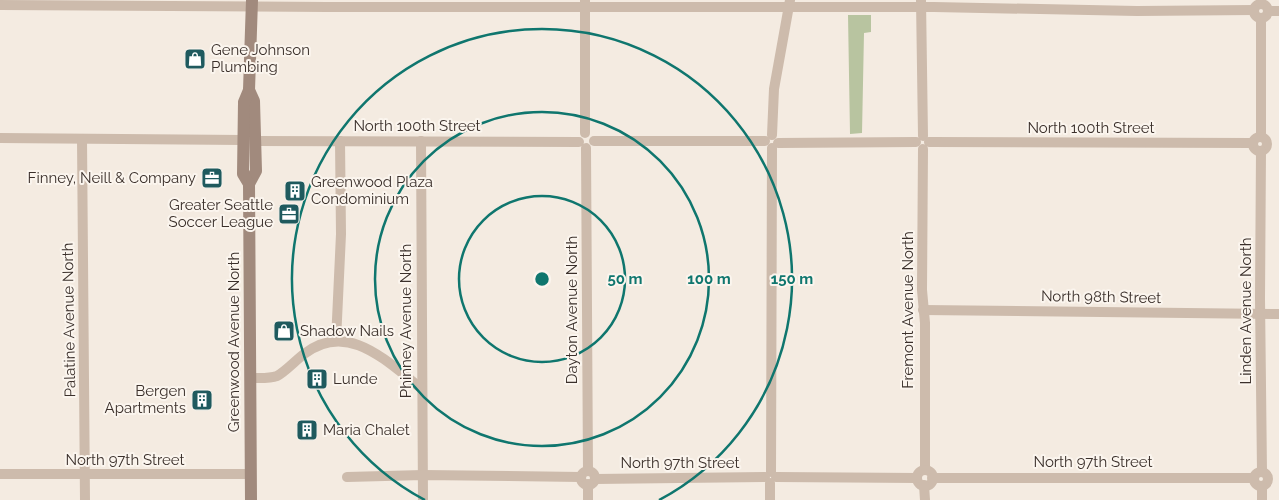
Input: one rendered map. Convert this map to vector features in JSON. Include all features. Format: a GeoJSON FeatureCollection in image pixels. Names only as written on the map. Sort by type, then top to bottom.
{"type":"FeatureCollection","features":[{"type":"Feature","properties":{"kind":"main road","name":"Greenwood Avenue North"},"geometry":{"type":"LineString","coordinates":[[251,500],[249,184],[243,174],[249,140],[244,102],[249,90],[252,3]]}},
{"type":"Feature","properties":{"kind":"street"},"geometry":{"type":"LineString","coordinates":[[0,5],[252,3],[921,4],[1137,11],[1258,4],[1267,6],[1269,13]]}},
{"type":"Feature","properties":{"kind":"street"},"geometry":{"type":"LineString","coordinates":[[585,4],[586,132],[590,134],[586,143]]}},
{"type":"Feature","properties":{"kind":"street"},"geometry":{"type":"LineString","coordinates":[[770,500],[772,142],[774,89],[788,4]]}},
{"type":"Feature","properties":{"kind":"street","name":"Fremont Avenue North"},"geometry":{"type":"LineString","coordinates":[[921,4],[923,142],[922,290],[925,323],[922,478],[925,500]]}},
{"type":"Feature","properties":{"kind":"street","name":"Linden Avenue North"},"geometry":{"type":"LineString","coordinates":[[1262,500],[1268,479],[1260,314],[1263,144],[1269,13]]}},
{"type":"Feature","properties":{"kind":"street","name":"North 100th Street"},"geometry":{"type":"LineString","coordinates":[[0,138],[586,143],[923,142],[1252,144],[1254,138],[1263,144]]}},
{"type":"Feature","properties":{"kind":"street","name":"Palatine Avenue North"},"geometry":{"type":"LineString","coordinates":[[82,139],[85,500]]}},
{"type":"Feature","properties":{"kind":"street"},"geometry":{"type":"LineString","coordinates":[[336,341],[341,234],[340,141]]}},
{"type":"Feature","properties":{"kind":"street","name":"Phinney Avenue North"},"geometry":{"type":"LineString","coordinates":[[421,141],[423,500]]}},
{"type":"Feature","properties":{"kind":"street","name":"Dayton Avenue North"},"geometry":{"type":"LineString","coordinates":[[586,143],[588,500]]}},
{"type":"Feature","properties":{"kind":"street"},"geometry":{"type":"LineString","coordinates":[[1263,144],[1279,144]]}},
{"type":"Feature","properties":{"kind":"street","name":"North 98th Street"},"geometry":{"type":"LineString","coordinates":[[923,310],[1279,314]]}},
{"type":"Feature","properties":{"kind":"street"},"geometry":{"type":"LineString","coordinates":[[250,378],[277,376],[310,349],[336,341],[352,343],[370,350],[422,388]]}},
{"type":"Feature","properties":{"kind":"street","name":"North 97th Street"},"geometry":{"type":"LineString","coordinates":[[0,474],[251,474]]}},
{"type":"Feature","properties":{"kind":"street","name":"North 97th Street"},"geometry":{"type":"LineString","coordinates":[[347,477],[423,475],[588,478],[922,478],[930,483],[932,478],[1254,478],[1256,474],[1268,479]]}},
{"type":"Feature","properties":{"kind":"green space"},"geometry":{"type":"Polygon","coordinates":[[[848,15],[871,15],[871,32],[864,33],[862,133],[850,134],[848,15]]]}},
{"type":"Feature","properties":{"kind":"place","name":"Gene Johnson Plumbing"},"geometry":{"type":"Point","coordinates":[195,59]}},
{"type":"Feature","properties":{"kind":"place","name":"Finney, Neill & Company"},"geometry":{"type":"Point","coordinates":[212,178]}},
{"type":"Feature","properties":{"kind":"place","name":"Greenwood Plaza Condominium"},"geometry":{"type":"Point","coordinates":[295,191]}},
{"type":"Feature","properties":{"kind":"place","name":"Greater Seattle Soccer League"},"geometry":{"type":"Point","coordinates":[289,214]}},
{"type":"Feature","properties":{"kind":"place","name":"Shadow Nails"},"geometry":{"type":"Point","coordinates":[284,331]}},
{"type":"Feature","properties":{"kind":"place","name":"Lunde"},"geometry":{"type":"Point","coordinates":[317,379]}},
{"type":"Feature","properties":{"kind":"place","name":"Bergen Apartments"},"geometry":{"type":"Point","coordinates":[202,400]}},
{"type":"Feature","properties":{"kind":"place","name":"Maria Chalet"},"geometry":{"type":"Point","coordinates":[307,430]}}]}
